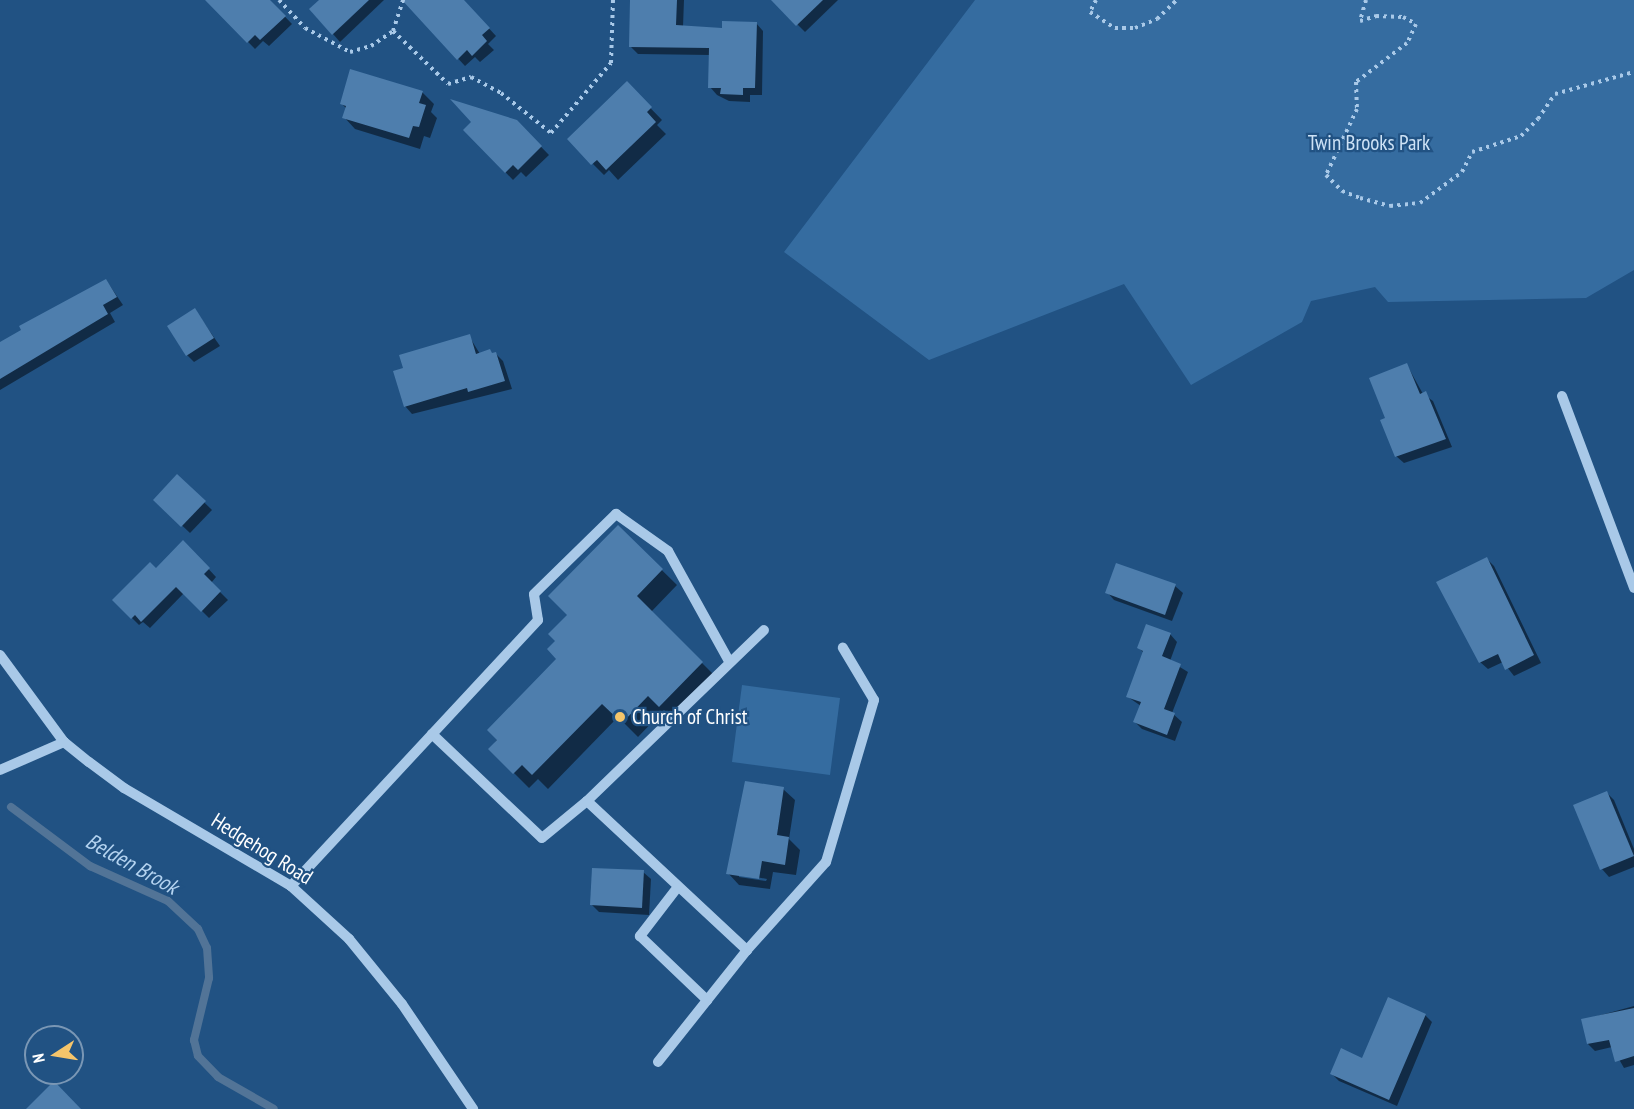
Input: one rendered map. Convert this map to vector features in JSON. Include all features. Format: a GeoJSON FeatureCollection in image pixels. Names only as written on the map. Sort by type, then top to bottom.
{"type":"FeatureCollection","features":[{"type":"Feature","properties":{"kind":"street"},"geometry":{"type":"LineString","coordinates":[[1562,396],[1634,588]]}},
{"type":"Feature","properties":{"kind":"street"},"geometry":{"type":"LineString","coordinates":[[291,886],[538,620],[534,594],[616,514],[668,551],[729,661]]}},
{"type":"Feature","properties":{"kind":"street"},"geometry":{"type":"LineString","coordinates":[[432,734],[542,838],[587,801],[729,661],[764,630]]}},
{"type":"Feature","properties":{"kind":"street"},"geometry":{"type":"LineString","coordinates":[[658,1062],[747,950],[826,862],[874,700],[843,648]]}},
{"type":"Feature","properties":{"kind":"street","name":"Hedgehog Road"},"geometry":{"type":"LineString","coordinates":[[0,655],[64,742],[124,788],[291,886],[350,939],[395,994],[473,1109]]}},
{"type":"Feature","properties":{"kind":"street"},"geometry":{"type":"LineString","coordinates":[[0,770],[64,742]]}},
{"type":"Feature","properties":{"kind":"street"},"geometry":{"type":"LineString","coordinates":[[587,801],[677,888],[747,950]]}},
{"type":"Feature","properties":{"kind":"street"},"geometry":{"type":"LineString","coordinates":[[677,888],[640,936],[707,1000]]}},
{"type":"Feature","properties":{"kind":"path"},"geometry":{"type":"LineString","coordinates":[[279,0],[305,28],[350,52],[371,46],[393,31],[403,0]]}},
{"type":"Feature","properties":{"kind":"path"},"geometry":{"type":"LineString","coordinates":[[393,31],[448,84],[471,77],[501,93],[551,133],[611,63],[613,0]]}},
{"type":"Feature","properties":{"kind":"path"},"geometry":{"type":"LineString","coordinates":[[1096,0],[1090,12],[1115,28],[1135,27],[1157,19],[1177,0]]}},
{"type":"Feature","properties":{"kind":"path"},"geometry":{"type":"LineString","coordinates":[[1366,0],[1360,21],[1376,16],[1403,17],[1416,24],[1407,43],[1356,82],[1357,109],[1326,175],[1342,191],[1360,198],[1390,206],[1420,203],[1462,172],[1472,152],[1521,136],[1538,119],[1555,94],[1634,72]]}},
{"type":"Feature","properties":{"kind":"green space","name":"Twin Brooks Park"},"geometry":{"type":"Polygon","coordinates":[[[975,0],[1634,0],[1634,270],[1586,298],[1388,302],[1375,287],[1311,301],[1302,322],[1191,385],[1124,284],[929,360],[784,252],[975,0]]]}},
{"type":"Feature","properties":{"kind":"green space"},"geometry":{"type":"Polygon","coordinates":[[[742,685],[840,698],[830,775],[732,762],[742,685]]]}},
{"type":"Feature","properties":{"kind":"building"},"geometry":{"type":"Polygon","coordinates":[[[205,0],[270,0],[286,16],[260,40],[255,35],[247,43],[205,0]]]}},
{"type":"Feature","properties":{"kind":"building"},"geometry":{"type":"Polygon","coordinates":[[[319,0],[369,0],[332,35],[309,9],[319,0]]]}},
{"type":"Feature","properties":{"kind":"building"},"geometry":{"type":"Polygon","coordinates":[[[402,0],[464,0],[490,28],[482,35],[487,41],[472,56],[467,50],[457,60],[402,0]]]}},
{"type":"Feature","properties":{"kind":"building"},"geometry":{"type":"Polygon","coordinates":[[[630,0],[677,0],[676,25],[722,28],[722,21],[757,22],[755,88],[743,88],[743,95],[720,94],[721,88],[708,88],[709,48],[629,47],[630,0]]]}},
{"type":"Feature","properties":{"kind":"building"},"geometry":{"type":"Polygon","coordinates":[[[771,0],[823,0],[796,26],[771,0]]]}},
{"type":"Feature","properties":{"kind":"building"},"geometry":{"type":"Polygon","coordinates":[[[350,69],[423,91],[419,103],[426,105],[419,127],[413,126],[409,138],[342,118],[346,106],[340,104],[350,69]]]}},
{"type":"Feature","properties":{"kind":"building"},"geometry":{"type":"Polygon","coordinates":[[[627,81],[652,107],[647,112],[656,122],[606,170],[597,160],[591,165],[567,139],[627,81]]]}},
{"type":"Feature","properties":{"kind":"building"},"geometry":{"type":"Polygon","coordinates":[[[450,99],[517,120],[542,146],[518,170],[513,165],[505,173],[463,130],[471,122],[450,99]]]}},
{"type":"Feature","properties":{"kind":"building"},"geometry":{"type":"Polygon","coordinates":[[[106,279],[117,297],[103,305],[108,314],[0,379],[0,342],[21,330],[19,326],[106,279]]]}},
{"type":"Feature","properties":{"kind":"building"},"geometry":{"type":"Polygon","coordinates":[[[195,308],[214,338],[186,356],[167,326],[195,308]]]}},
{"type":"Feature","properties":{"kind":"building"},"geometry":{"type":"Polygon","coordinates":[[[470,334],[476,354],[490,349],[492,353],[496,352],[505,381],[468,392],[467,388],[404,407],[393,371],[403,368],[399,355],[470,334]]]}},
{"type":"Feature","properties":{"kind":"building"},"geometry":{"type":"Polygon","coordinates":[[[1407,363],[1420,394],[1426,391],[1446,439],[1395,457],[1380,420],[1385,418],[1369,378],[1407,363]]]}},
{"type":"Feature","properties":{"kind":"building"},"geometry":{"type":"Polygon","coordinates":[[[177,474],[206,501],[181,527],[153,500],[177,474]]]}},
{"type":"Feature","properties":{"kind":"building"},"geometry":{"type":"Polygon","coordinates":[[[618,525],[663,569],[637,596],[703,662],[659,707],[648,696],[622,723],[602,704],[532,775],[522,765],[513,774],[488,749],[497,740],[487,730],[556,659],[547,649],[555,641],[548,634],[567,615],[548,596],[618,525]]]}},
{"type":"Feature","properties":{"kind":"building"},"geometry":{"type":"Polygon","coordinates":[[[183,540],[210,568],[204,574],[221,591],[201,612],[176,587],[141,622],[135,615],[131,619],[112,600],[150,562],[156,568],[183,540]]]}},
{"type":"Feature","properties":{"kind":"building"},"geometry":{"type":"Polygon","coordinates":[[[1487,557],[1534,655],[1505,670],[1498,654],[1479,663],[1436,582],[1487,557]]]}},
{"type":"Feature","properties":{"kind":"building"},"geometry":{"type":"Polygon","coordinates":[[[1116,563],[1176,584],[1165,615],[1105,593],[1116,563]]]}},
{"type":"Feature","properties":{"kind":"building"},"geometry":{"type":"Polygon","coordinates":[[[1146,624],[1171,633],[1162,656],[1181,664],[1164,709],[1175,713],[1167,735],[1133,722],[1141,702],[1126,697],[1143,651],[1137,648],[1146,624]]]}},
{"type":"Feature","properties":{"kind":"building"},"geometry":{"type":"Polygon","coordinates":[[[745,781],[784,787],[777,835],[789,837],[785,865],[762,861],[759,879],[726,874],[745,781]]]}},
{"type":"Feature","properties":{"kind":"building"},"geometry":{"type":"Polygon","coordinates":[[[1607,791],[1634,856],[1600,870],[1573,805],[1607,791]]]}},
{"type":"Feature","properties":{"kind":"building"},"geometry":{"type":"Polygon","coordinates":[[[592,868],[644,870],[642,908],[590,905],[592,868]]]}},
{"type":"Feature","properties":{"kind":"building"},"geometry":{"type":"Polygon","coordinates":[[[1388,997],[1426,1014],[1389,1100],[1330,1074],[1341,1048],[1362,1058],[1388,997]]]}},
{"type":"Feature","properties":{"kind":"building"},"geometry":{"type":"Polygon","coordinates":[[[1634,1008],[1634,1056],[1615,1062],[1609,1040],[1587,1044],[1581,1019],[1634,1008]]]}},
{"type":"Feature","properties":{"kind":"building"},"geometry":{"type":"Polygon","coordinates":[[[50,1085],[58,1085],[81,1109],[26,1109],[50,1085]]]}},
{"type":"Feature","properties":{"kind":"waterway","name":"Belden Brook"},"geometry":{"type":"LineString","coordinates":[[11,807],[90,866],[168,901],[198,929],[207,948],[209,978],[194,1040],[198,1056],[218,1077],[274,1109]]}},
{"type":"Feature","properties":{"kind":"place","name":"Church of Christ"},"geometry":{"type":"Point","coordinates":[620,717]}}]}
